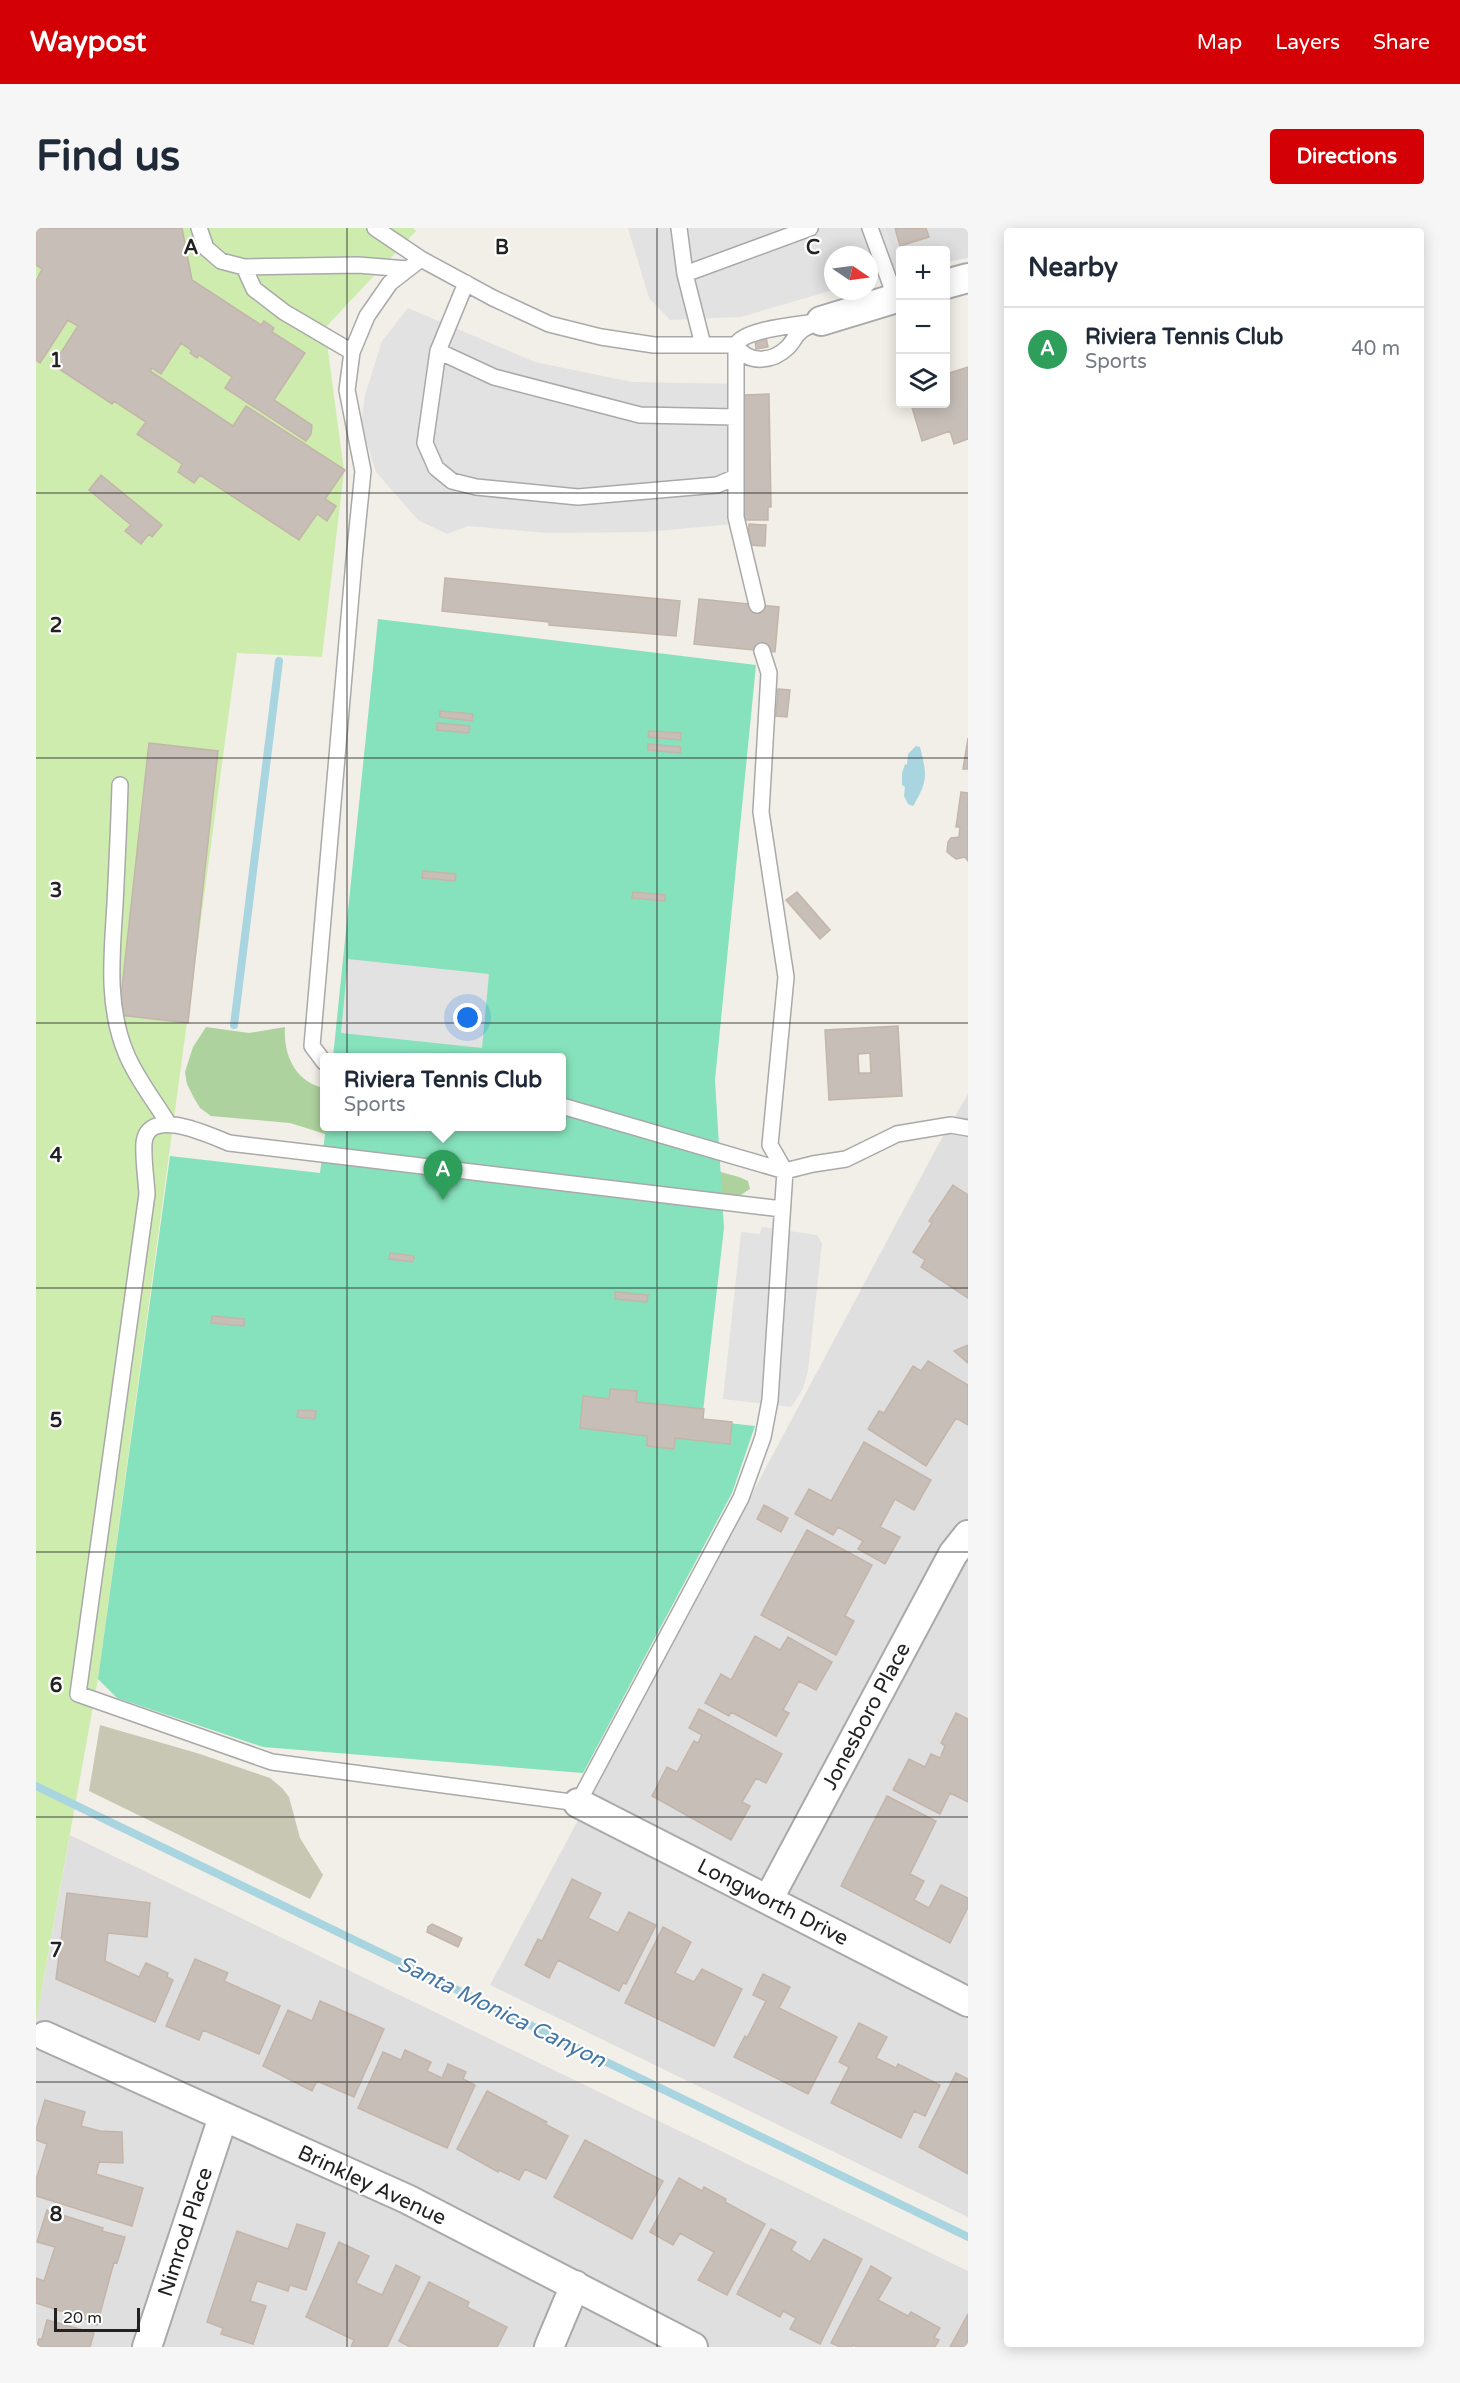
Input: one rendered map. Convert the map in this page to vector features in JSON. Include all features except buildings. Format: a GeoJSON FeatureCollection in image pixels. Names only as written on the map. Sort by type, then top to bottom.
{"type":"FeatureCollection","features":[{"type":"Feature","properties":{"kind":"street"},"geometry":{"type":"LineString","coordinates":[[950,283],[968,278]]}},
{"type":"Feature","properties":{"kind":"street"},"geometry":{"type":"LineString","coordinates":[[821,321],[896,299]]}},
{"type":"Feature","properties":{"kind":"street","name":"Jonesboro Place"},"geometry":{"type":"LineString","coordinates":[[768,1900],[953,1554],[968,1535]]}},
{"type":"Feature","properties":{"kind":"street","name":"Longworth Drive"},"geometry":{"type":"LineString","coordinates":[[578,1803],[968,2002]]}},
{"type":"Feature","properties":{"kind":"street","name":"Brinkley Avenue"},"geometry":{"type":"LineString","coordinates":[[45,2036],[407,2199],[693,2347]]}},
{"type":"Feature","properties":{"kind":"street","name":"Nimrod Place"},"geometry":{"type":"LineString","coordinates":[[147,2347],[223,2117]]}},
{"type":"Feature","properties":{"kind":"street"},"geometry":{"type":"LineString","coordinates":[[549,2347],[576,2285]]}},
{"type":"Feature","properties":{"kind":"lane"},"geometry":{"type":"LineString","coordinates":[[199,228],[207,248],[221,261],[244,267],[358,265],[408,269]]}},
{"type":"Feature","properties":{"kind":"lane"},"geometry":{"type":"LineString","coordinates":[[375,228],[466,283],[549,324],[601,337],[654,345],[736,345]]}},
{"type":"Feature","properties":{"kind":"lane"},"geometry":{"type":"LineString","coordinates":[[679,228],[685,274],[703,345]]}},
{"type":"Feature","properties":{"kind":"lane"},"geometry":{"type":"LineString","coordinates":[[685,274],[810,228]]}},
{"type":"Feature","properties":{"kind":"lane"},"geometry":{"type":"LineString","coordinates":[[870,228],[896,293]]}},
{"type":"Feature","properties":{"kind":"lane"},"geometry":{"type":"LineString","coordinates":[[320,1057],[312,1046],[363,471],[347,390],[352,352],[367,316],[390,283],[422,258]]}},
{"type":"Feature","properties":{"kind":"lane"},"geometry":{"type":"LineString","coordinates":[[244,267],[254,289],[284,312],[352,352]]}},
{"type":"Feature","properties":{"kind":"lane"},"geometry":{"type":"LineString","coordinates":[[466,283],[438,351],[424,443],[436,468],[452,481],[476,487],[578,497],[717,485],[736,477]]}},
{"type":"Feature","properties":{"kind":"lane"},"geometry":{"type":"LineString","coordinates":[[736,345],[742,354],[767,359],[787,348],[800,332],[821,321]]}},
{"type":"Feature","properties":{"kind":"lane"},"geometry":{"type":"LineString","coordinates":[[757,605],[736,517],[736,345],[738,339],[751,333],[821,321]]}},
{"type":"Feature","properties":{"kind":"lane"},"geometry":{"type":"LineString","coordinates":[[438,351],[494,377],[640,415],[736,417]]}},
{"type":"Feature","properties":{"kind":"lane"},"geometry":{"type":"LineString","coordinates":[[762,651],[770,673],[761,812],[786,977],[770,1145],[785,1172],[770,1400],[762,1437],[741,1498],[578,1803],[272,1762],[78,1694],[147,1194],[144,1140],[153,1127],[168,1123],[230,1143],[782,1209]]}},
{"type":"Feature","properties":{"kind":"lane"},"geometry":{"type":"LineString","coordinates":[[120,785],[111,951],[112,996],[118,1029],[126,1053],[168,1123]]}},
{"type":"Feature","properties":{"kind":"lane"},"geometry":{"type":"LineString","coordinates":[[566,1107],[785,1172],[813,1164],[846,1159],[897,1134],[951,1125],[968,1128]]}},
{"type":"Feature","properties":{"kind":"shaded area"},"geometry":{"type":"Polygon","coordinates":[[[628,228],[885,228],[896,259],[896,271],[878,276],[878,246],[824,246],[824,293],[741,317],[670,320],[649,298],[628,228]]]}},
{"type":"Feature","properties":{"kind":"shaded area"},"geometry":{"type":"Polygon","coordinates":[[[885,228],[968,228],[968,258],[950,261],[950,246],[896,246],[896,259],[885,228]]]}},
{"type":"Feature","properties":{"kind":"shaded area"},"geometry":{"type":"Polygon","coordinates":[[[408,308],[535,362],[632,382],[743,384],[744,523],[646,532],[548,533],[468,526],[447,534],[418,520],[376,472],[361,424],[365,395],[382,341],[408,308]]]}},
{"type":"Feature","properties":{"kind":"shaded area"},"geometry":{"type":"Polygon","coordinates":[[[348,959],[489,974],[482,1048],[341,1033],[348,959]]]}},
{"type":"Feature","properties":{"kind":"shaded area"},"geometry":{"type":"Polygon","coordinates":[[[968,1094],[968,2217],[490,1985],[937,1147],[968,1094]]]}},
{"type":"Feature","properties":{"kind":"shaded area"},"geometry":{"type":"Polygon","coordinates":[[[762,1227],[817,1235],[822,1243],[808,1371],[803,1389],[791,1407],[723,1399],[741,1232],[760,1234],[762,1227]]]}},
{"type":"Feature","properties":{"kind":"shaded area"},"geometry":{"type":"Polygon","coordinates":[[[100,1725],[200,1754],[270,1778],[289,1797],[300,1838],[323,1875],[310,1899],[89,1791],[100,1725]]]}},
{"type":"Feature","properties":{"kind":"shaded area"},"geometry":{"type":"Polygon","coordinates":[[[70,1835],[968,2271],[968,2347],[36,2347],[36,2021],[70,1835]]]}},
{"type":"Feature","properties":{"kind":"green space"},"geometry":{"type":"Polygon","coordinates":[[[36,228],[413,228],[416,231],[325,328],[344,471],[322,657],[237,653],[98,1679],[36,2021],[36,228]]]}},
{"type":"Feature","properties":{"kind":"green space"},"geometry":{"type":"Polygon","coordinates":[[[378,619],[756,665],[715,1080],[724,1228],[702,1420],[755,1426],[732,1493],[583,1773],[263,1747],[117,1698],[98,1679],[170,1156],[320,1173],[325,1131],[566,1131],[566,1053],[333,1053],[378,619]]]}},
{"type":"Feature","properties":{"kind":"green space"},"geometry":{"type":"Polygon","coordinates":[[[206,1027],[249,1033],[285,1027],[286,1047],[293,1065],[305,1080],[320,1087],[320,1131],[566,1129],[739,1177],[748,1181],[750,1189],[738,1197],[386,1153],[290,1123],[211,1116],[200,1108],[187,1084],[185,1072],[193,1047],[206,1027]]]}},
{"type":"Feature","properties":{"kind":"water"},"geometry":{"type":"Polygon","coordinates":[[[916,746],[920,747],[925,778],[913,806],[908,804],[904,796],[902,773],[905,764],[907,765],[908,754],[916,746]]]}},
{"type":"Feature","properties":{"kind":"waterway"},"geometry":{"type":"LineString","coordinates":[[234,1025],[279,661]]}},
{"type":"Feature","properties":{"kind":"waterway","name":"Santa Monica Canyon"},"geometry":{"type":"LineString","coordinates":[[36,1786],[968,2237]]}},
{"type":"Feature","properties":{"kind":"place","name":"Riviera Tennis Club"},"geometry":{"type":"Point","coordinates":[443,1200]}}]}
